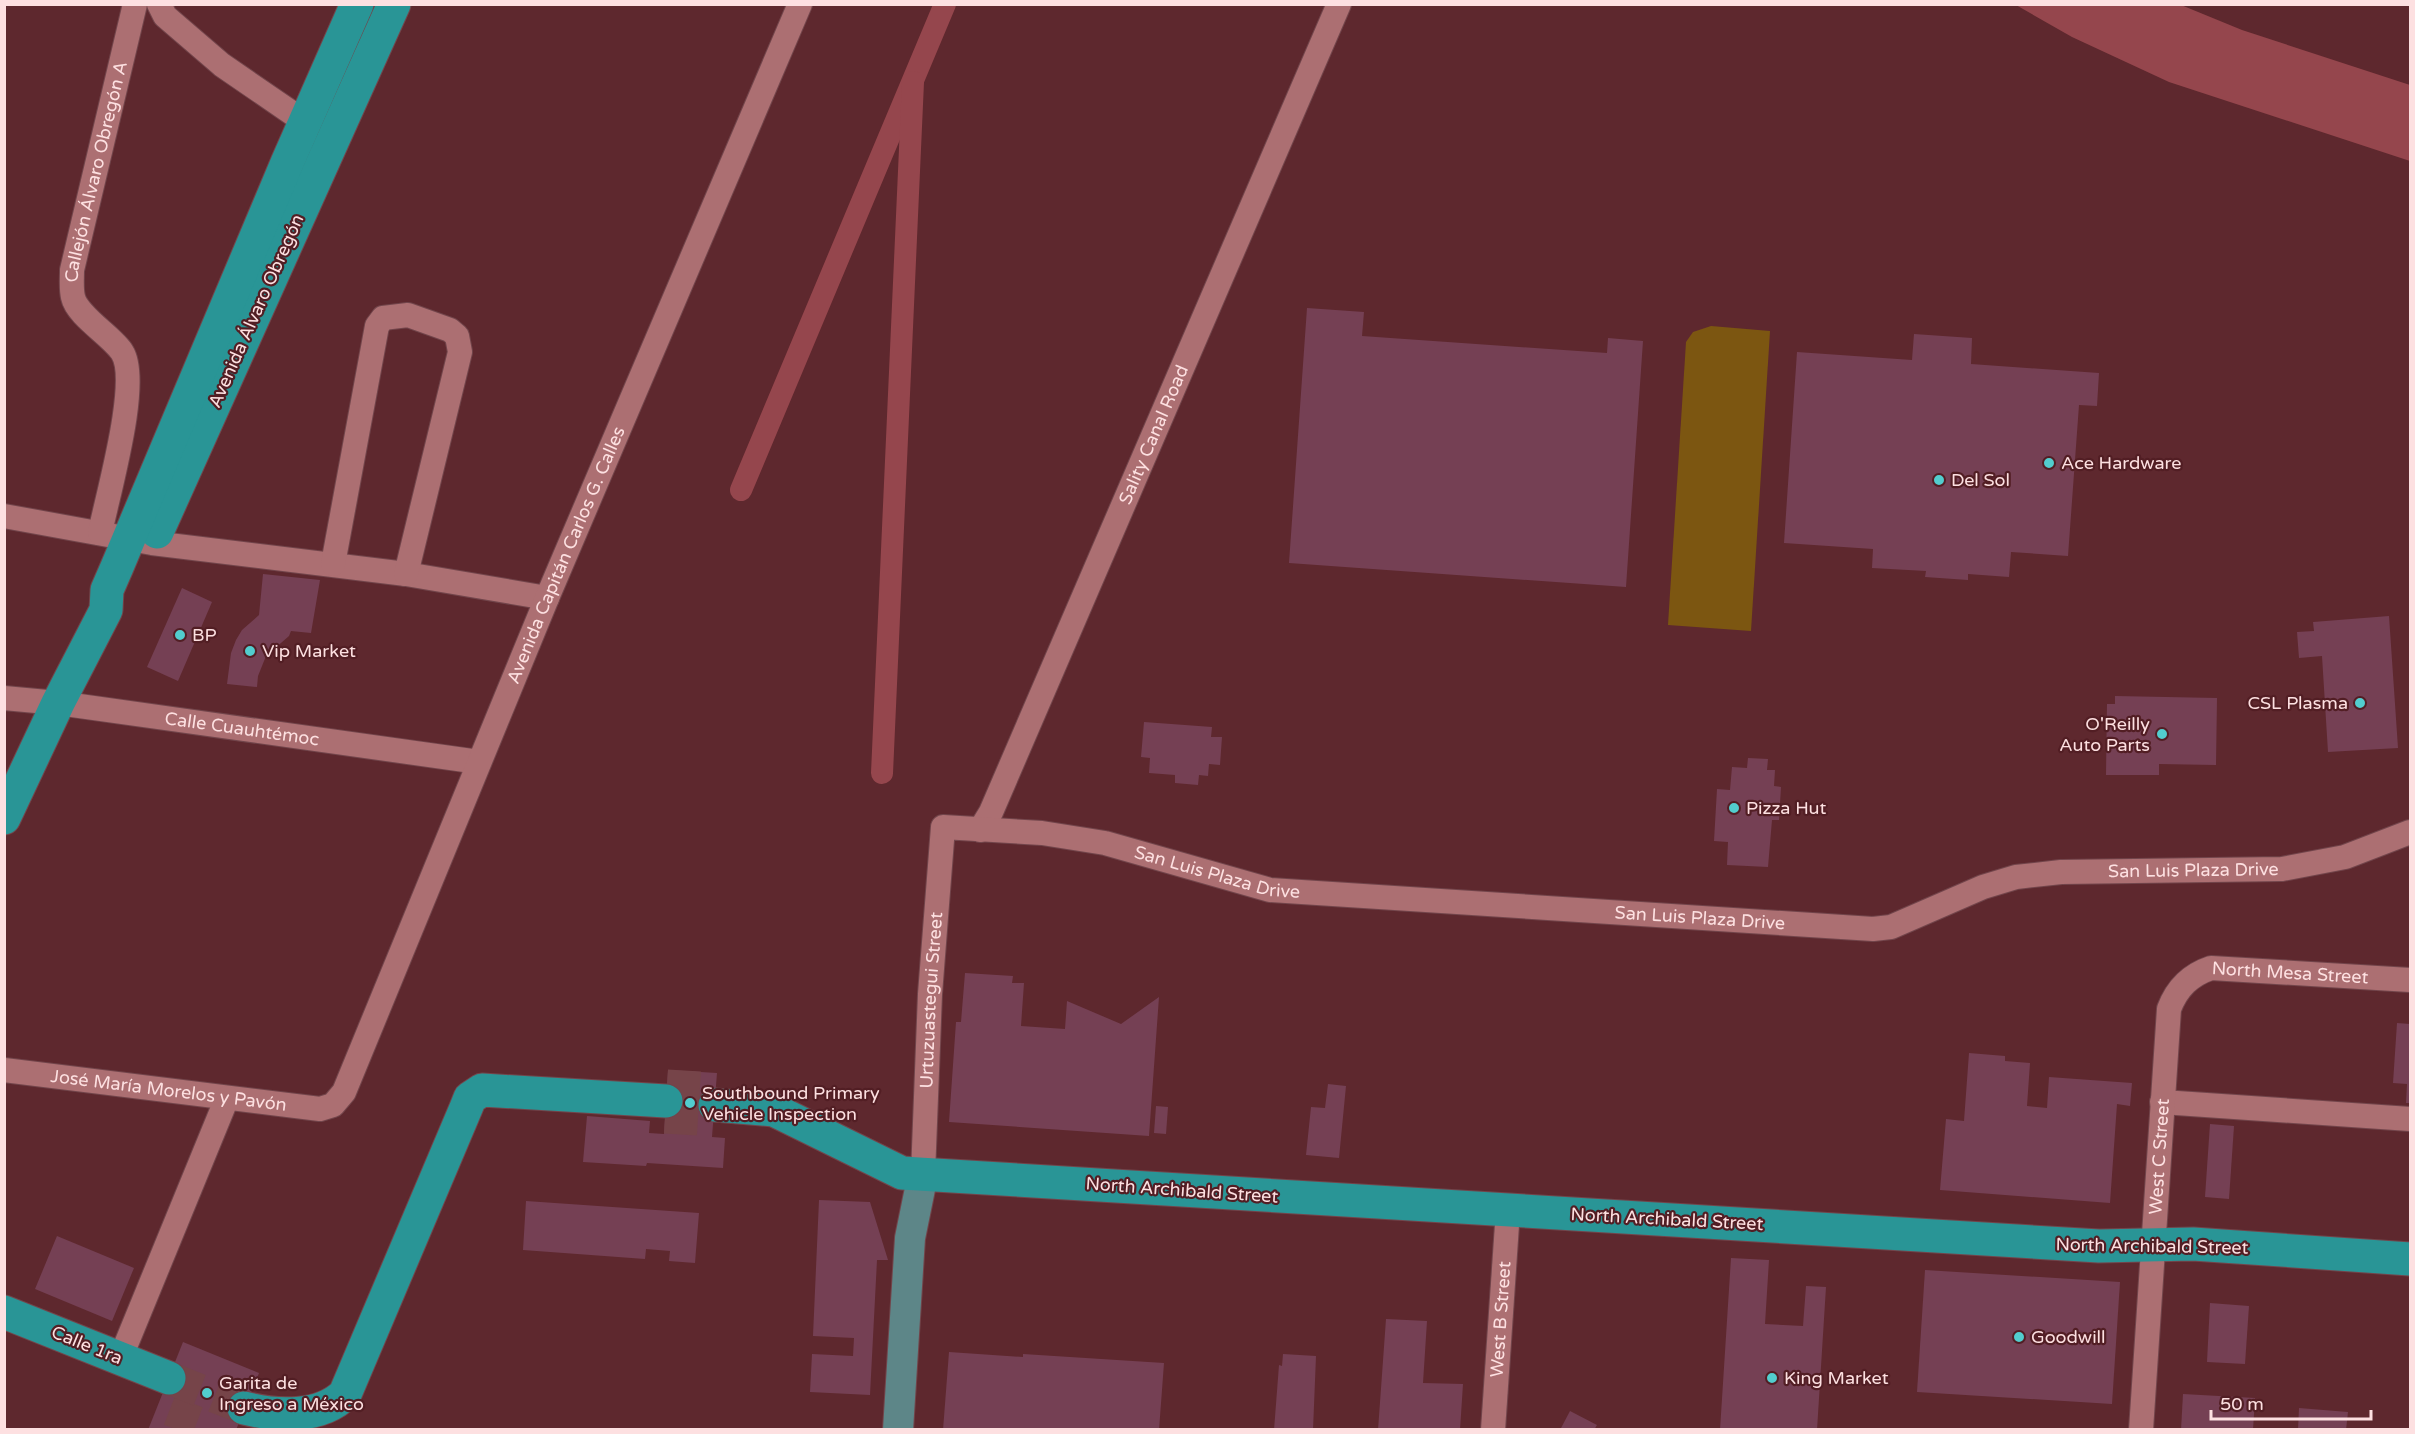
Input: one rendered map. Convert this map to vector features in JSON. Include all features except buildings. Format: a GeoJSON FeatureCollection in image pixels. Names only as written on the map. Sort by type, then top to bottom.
{"type":"FeatureCollection","features":[{"type":"Feature","properties":{"kind":"highway","name":"Avenida Álvaro Obregón"},"geometry":{"type":"LineString","coordinates":[[4,818],[58,703],[106,610],[107,591],[127,538],[357,4]]}},
{"type":"Feature","properties":{"kind":"highway","name":"Avenida Álvaro Obregón"},"geometry":{"type":"LineString","coordinates":[[127,538],[394,4]]}},
{"type":"Feature","properties":{"kind":"highway"},"geometry":{"type":"LineString","coordinates":[[244,1408],[263,1412],[297,1414],[326,1407],[337,1402],[345,1394],[466,1108],[475,1093],[482,1090],[666,1102]]}},
{"type":"Feature","properties":{"kind":"highway"},"geometry":{"type":"LineString","coordinates":[[715,1105],[774,1110],[910,1172]]}},
{"type":"Feature","properties":{"kind":"highway","name":"North Archibald Street"},"geometry":{"type":"LineString","coordinates":[[910,1172],[2099,1246],[2193,1244],[2410,1259]]}},
{"type":"Feature","properties":{"kind":"highway","name":"Calle 1ra"},"geometry":{"type":"LineString","coordinates":[[4,1311],[169,1378]]}},
{"type":"Feature","properties":{"kind":"main road","name":"Urtuzuastegui Street"},"geometry":{"type":"LineString","coordinates":[[898,1430],[910,1238],[910,1172]]}},
{"type":"Feature","properties":{"kind":"main road","name":"Urtuzuastegui Street"},"geometry":{"type":"LineString","coordinates":[[910,1172],[925,1239],[914,1430]]}},
{"type":"Feature","properties":{"kind":"street","name":"Callejón Álvaro Obregón A"},"geometry":{"type":"LineString","coordinates":[[127,538],[129,372],[122,352],[91,322],[73,300],[72,270],[135,4]]}},
{"type":"Feature","properties":{"kind":"street"},"geometry":{"type":"LineString","coordinates":[[159,4],[165,16],[222,65],[305,122]]}},
{"type":"Feature","properties":{"kind":"street","name":"Avenida Capitán Carlos G. Calles"},"geometry":{"type":"LineString","coordinates":[[333,1105],[344,1092],[547,598],[800,4]]}},
{"type":"Feature","properties":{"kind":"street","name":"Sality Canal Road"},"geometry":{"type":"LineString","coordinates":[[980,830],[991,812],[1339,4]]}},
{"type":"Feature","properties":{"kind":"street"},"geometry":{"type":"LineString","coordinates":[[333,564],[377,327],[383,318],[408,315],[450,330],[457,336],[460,352],[406,574]]}},
{"type":"Feature","properties":{"kind":"street"},"geometry":{"type":"LineString","coordinates":[[4,516],[127,538],[406,574],[547,598]]}},
{"type":"Feature","properties":{"kind":"street","name":"Calle Cuauhtémoc"},"geometry":{"type":"LineString","coordinates":[[4,698],[58,703],[479,762]]}},
{"type":"Feature","properties":{"kind":"street","name":"Urtuzuastegui Street"},"geometry":{"type":"LineString","coordinates":[[910,1172],[930,994],[943,827],[980,830]]}},
{"type":"Feature","properties":{"kind":"street","name":"San Luis Plaza Drive"},"geometry":{"type":"LineString","coordinates":[[980,830],[1042,833],[1105,843],[1270,890],[1873,929],[1891,927],[1983,887],[2016,878],[2061,872],[2282,869],[2344,857],[2410,832]]}},
{"type":"Feature","properties":{"kind":"street","name":"North Mesa Street"},"geometry":{"type":"LineString","coordinates":[[2177,991],[2199,972],[2211,968],[2410,980]]}},
{"type":"Feature","properties":{"kind":"street","name":"West C Street"},"geometry":{"type":"LineString","coordinates":[[2141,1430],[2169,1009],[2177,991]]}},
{"type":"Feature","properties":{"kind":"street","name":"José María Morelos y Pavón"},"geometry":{"type":"LineString","coordinates":[[4,1070],[320,1109],[333,1105]]}},
{"type":"Feature","properties":{"kind":"street"},"geometry":{"type":"LineString","coordinates":[[120,1359],[227,1098]]}},
{"type":"Feature","properties":{"kind":"street"},"geometry":{"type":"LineString","coordinates":[[2162,1102],[2410,1119]]}},
{"type":"Feature","properties":{"kind":"street","name":"West B Street"},"geometry":{"type":"LineString","coordinates":[[1493,1430],[1508,1210]]}},
{"type":"Feature","properties":{"kind":"shaded area"},"geometry":{"type":"Polygon","coordinates":[[[2016,5],[2181,5],[2242,30],[2410,85],[2410,161],[2169,82],[2072,37],[2016,5]]]}},
{"type":"Feature","properties":{"kind":"shaded area"},"geometry":{"type":"Polygon","coordinates":[[[1711,326],[1770,331],[1751,631],[1668,625],[1686,342],[1693,332],[1711,326]]]}},
{"type":"Feature","properties":{"kind":"waterway"},"geometry":{"type":"LineString","coordinates":[[741,490],[945,4]]}},
{"type":"Feature","properties":{"kind":"waterway"},"geometry":{"type":"LineString","coordinates":[[882,773],[913,82]]}},
{"type":"Feature","properties":{"kind":"tunnel"},"geometry":{"type":"LineString","coordinates":[[667,1086],[715,1089]]}},
{"type":"Feature","properties":{"kind":"tunnel"},"geometry":{"type":"LineString","coordinates":[[665,1117],[714,1120]]}},
{"type":"Feature","properties":{"kind":"tunnel"},"geometry":{"type":"LineString","coordinates":[[169,1378],[244,1408]]}},
{"type":"Feature","properties":{"kind":"tunnel"},"geometry":{"type":"LineString","coordinates":[[178,1430],[194,1388]]}},
{"type":"Feature","properties":{"kind":"place","name":"Ace Hardware"},"geometry":{"type":"Point","coordinates":[2049,463]}},
{"type":"Feature","properties":{"kind":"place","name":"Del Sol"},"geometry":{"type":"Point","coordinates":[1939,480]}},
{"type":"Feature","properties":{"kind":"place","name":"BP"},"geometry":{"type":"Point","coordinates":[180,635]}},
{"type":"Feature","properties":{"kind":"place","name":"Vip Market"},"geometry":{"type":"Point","coordinates":[250,651]}},
{"type":"Feature","properties":{"kind":"place","name":"CSL Plasma"},"geometry":{"type":"Point","coordinates":[2360,703]}},
{"type":"Feature","properties":{"kind":"place","name":"O'Reilly Auto Parts"},"geometry":{"type":"Point","coordinates":[2162,734]}},
{"type":"Feature","properties":{"kind":"place","name":"Pizza Hut"},"geometry":{"type":"Point","coordinates":[1734,808]}},
{"type":"Feature","properties":{"kind":"place","name":"Southbound Primary Vehicle Inspection"},"geometry":{"type":"Point","coordinates":[690,1103]}},
{"type":"Feature","properties":{"kind":"place","name":"Goodwill"},"geometry":{"type":"Point","coordinates":[2019,1337]}},
{"type":"Feature","properties":{"kind":"place","name":"King Market"},"geometry":{"type":"Point","coordinates":[1772,1378]}},
{"type":"Feature","properties":{"kind":"place","name":"Garita de Ingreso a México"},"geometry":{"type":"Point","coordinates":[207,1393]}}]}
